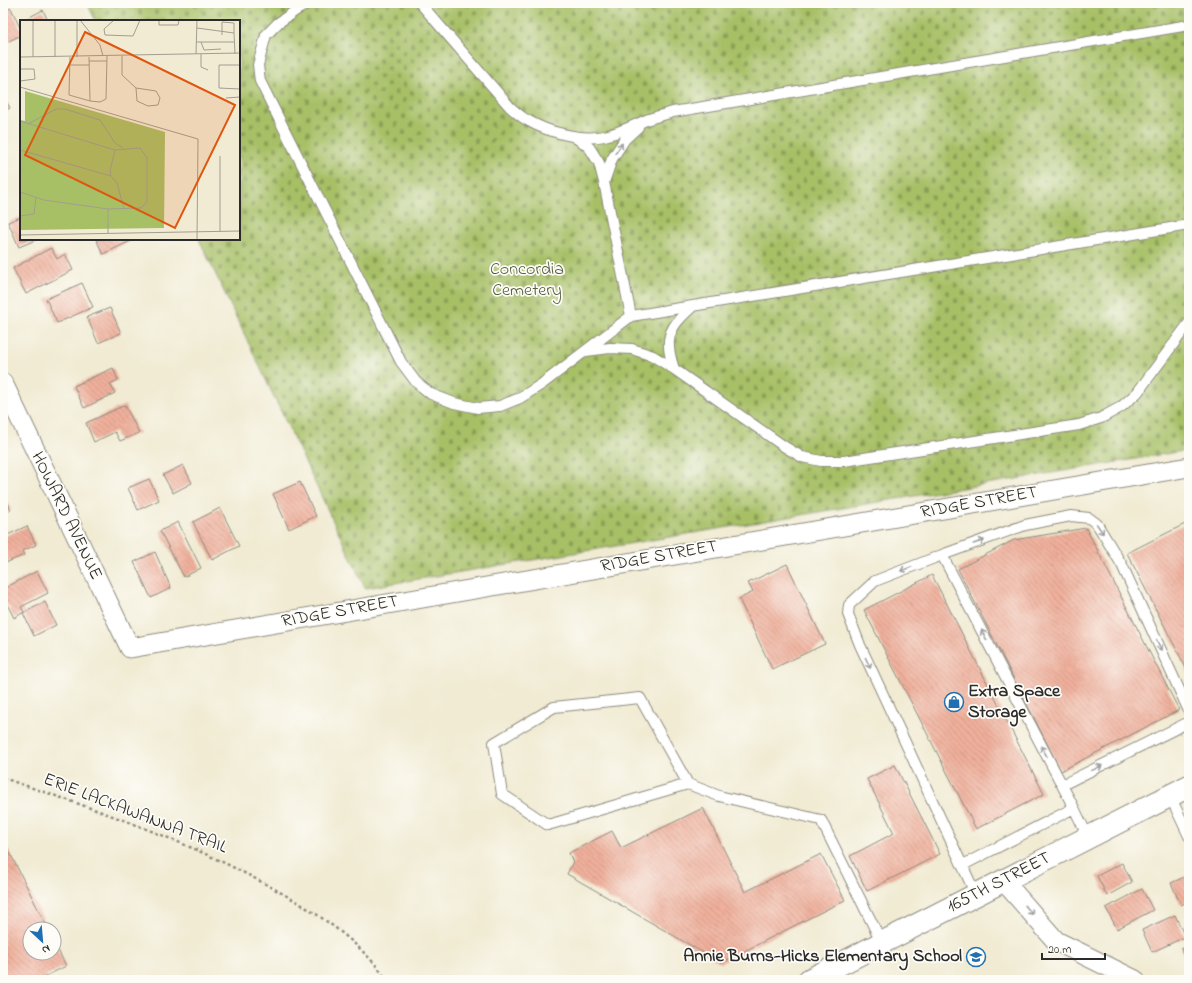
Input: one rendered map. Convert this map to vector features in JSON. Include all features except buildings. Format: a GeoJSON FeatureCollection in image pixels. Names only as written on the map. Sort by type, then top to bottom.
{"type":"FeatureCollection","features":[{"type":"Feature","properties":{"kind":"main road","name":"165TH STREET"},"geometry":{"type":"LineString","coordinates":[[809,980],[1189,786]]}},
{"type":"Feature","properties":{"kind":"street","name":"HOWARD AVENUE"},"geometry":{"type":"LineString","coordinates":[[3,383],[130,648]]}},
{"type":"Feature","properties":{"kind":"street","name":"RIDGE STREET"},"geometry":{"type":"LineString","coordinates":[[130,648],[1189,467]]}},
{"type":"Feature","properties":{"kind":"street"},"geometry":{"type":"LineString","coordinates":[[1003,880],[1056,941],[1135,980]]}},
{"type":"Feature","properties":{"kind":"lane"},"geometry":{"type":"LineString","coordinates":[[309,3],[278,23],[266,35],[258,65],[260,81],[401,362],[416,382],[431,394],[454,403],[478,408],[500,406],[520,398],[542,384],[632,316],[1189,225]]}},
{"type":"Feature","properties":{"kind":"lane"},"geometry":{"type":"LineString","coordinates":[[420,3],[510,107],[527,120],[549,130],[573,136],[603,136],[673,112],[1189,25]]}},
{"type":"Feature","properties":{"kind":"lane"},"geometry":{"type":"LineString","coordinates":[[604,182],[612,159],[625,139],[645,121]]}},
{"type":"Feature","properties":{"kind":"lane"},"geometry":{"type":"LineString","coordinates":[[573,136],[589,147],[599,163],[632,316]]}},
{"type":"Feature","properties":{"kind":"lane"},"geometry":{"type":"LineString","coordinates":[[674,368],[669,353],[669,341],[673,328],[682,315],[693,306]]}},
{"type":"Feature","properties":{"kind":"lane"},"geometry":{"type":"LineString","coordinates":[[586,351],[610,348],[632,349],[653,356],[674,368],[785,447],[802,457],[821,462],[844,461],[1079,425],[1101,418],[1122,407],[1137,393],[1189,323]]}},
{"type":"Feature","properties":{"kind":"lane"},"geometry":{"type":"LineString","coordinates":[[976,895],[860,645],[848,614],[849,605],[875,581],[1025,525],[1071,516],[1090,518],[1097,524],[1122,565],[1189,711]]}},
{"type":"Feature","properties":{"kind":"lane"},"geometry":{"type":"LineString","coordinates":[[942,555],[1088,837]]}},
{"type":"Feature","properties":{"kind":"lane"},"geometry":{"type":"LineString","coordinates":[[688,784],[640,698],[554,707],[494,743],[502,794],[548,825],[688,784],[719,796],[820,820],[882,943]]}},
{"type":"Feature","properties":{"kind":"lane"},"geometry":{"type":"LineString","coordinates":[[1062,785],[1189,722]]}},
{"type":"Feature","properties":{"kind":"lane"},"geometry":{"type":"LineString","coordinates":[[1170,796],[1189,836]]}},
{"type":"Feature","properties":{"kind":"lane"},"geometry":{"type":"LineString","coordinates":[[963,865],[1074,808]]}},
{"type":"Feature","properties":{"kind":"path","name":"ERIE LACKAWANNA TRAIL"},"geometry":{"type":"LineString","coordinates":[[3,778],[164,835],[226,864],[282,894],[329,923],[352,941],[373,961],[387,980]]}},
{"type":"Feature","properties":{"kind":"green space","name":"Concordia Cemetery"},"geometry":{"type":"Polygon","coordinates":[[[87,3],[1189,3],[1189,450],[365,588],[199,240],[240,240],[240,20],[96,20],[87,3]]]}},
{"type":"Feature","properties":{"kind":"place","name":"Extra Space Storage"},"geometry":{"type":"Point","coordinates":[954,702]}},
{"type":"Feature","properties":{"kind":"place","name":"Annie Burns-Hicks Elementary School"},"geometry":{"type":"Point","coordinates":[976,957]}}]}
